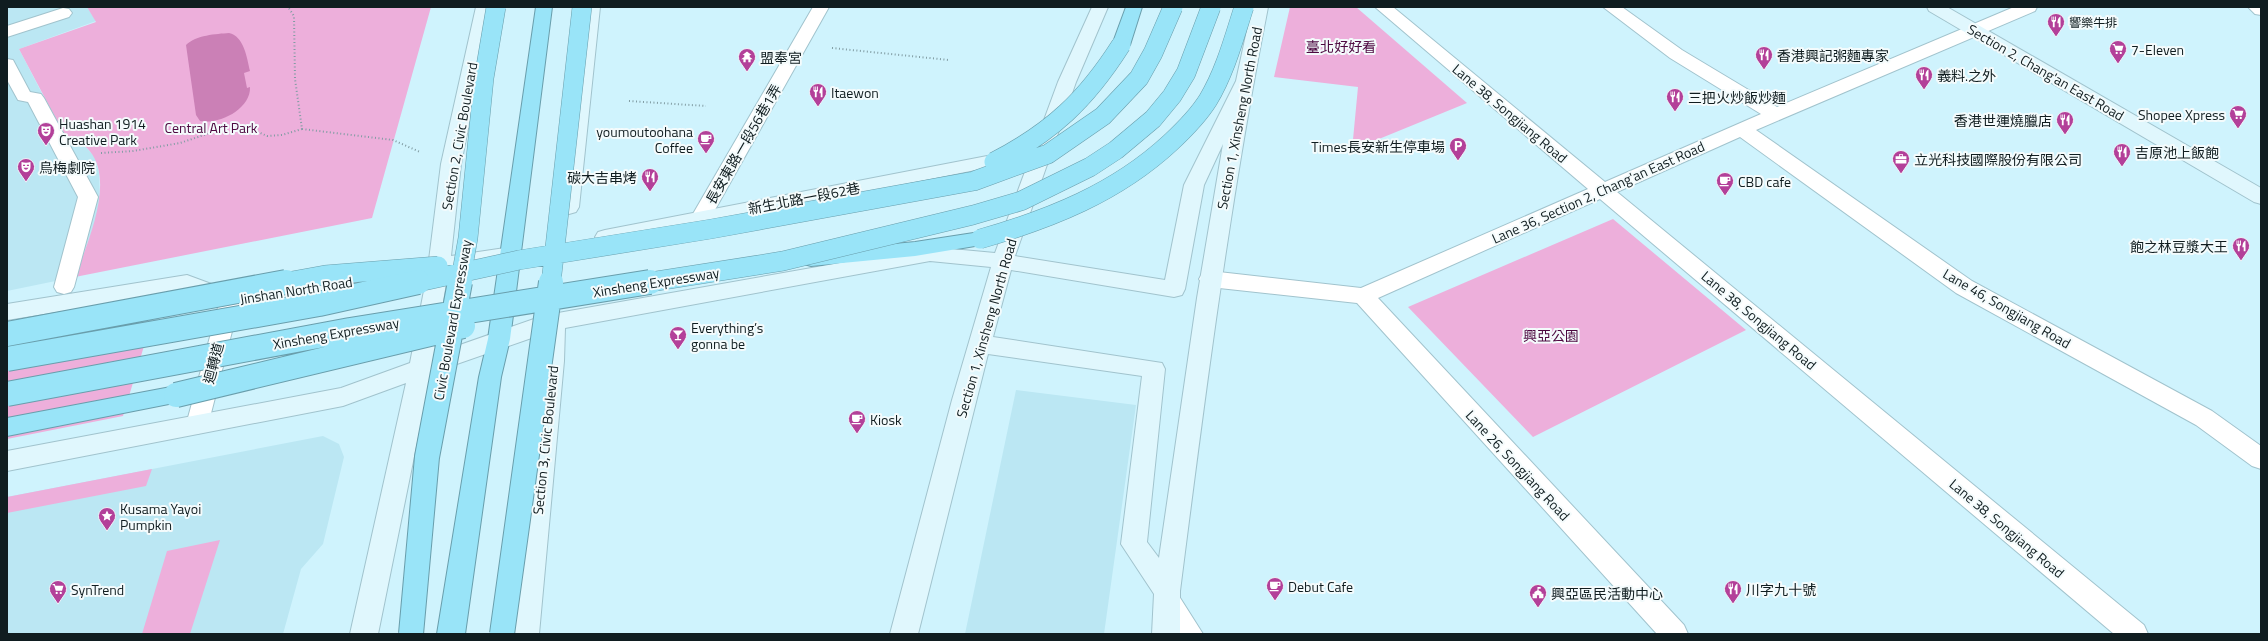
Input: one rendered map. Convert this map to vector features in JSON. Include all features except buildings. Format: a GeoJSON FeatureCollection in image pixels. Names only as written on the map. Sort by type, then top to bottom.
{"type":"FeatureCollection","features":[{"type":"Feature","properties":{"kind":"highway","name":"Civic Boulevard Expressway"},"geometry":{"type":"LineString","coordinates":[[411,634],[427,457],[468,238],[484,78],[496,7]]}},
{"type":"Feature","properties":{"kind":"highway"},"geometry":{"type":"LineString","coordinates":[[451,634],[490,377],[515,257],[544,7]]}},
{"type":"Feature","properties":{"kind":"highway"},"geometry":{"type":"LineString","coordinates":[[502,634],[553,270],[582,7]]}},
{"type":"Feature","properties":{"kind":"highway"},"geometry":{"type":"LineString","coordinates":[[921,192],[973,172],[1011,154],[1061,121],[1082,100],[1106,69],[1121,45],[1134,7]]}},
{"type":"Feature","properties":{"kind":"highway"},"geometry":{"type":"LineString","coordinates":[[7,334],[325,276],[515,257],[921,192],[974,181],[1014,168],[1048,154],[1104,116],[1139,78],[1153,53],[1172,7]]}},
{"type":"Feature","properties":{"kind":"highway","name":"Xinsheng Expressway"},"geometry":{"type":"LineString","coordinates":[[7,394],[350,330],[783,261],[973,215],[1021,201],[1090,167],[1116,150],[1153,119],[1172,96],[1186,73],[1212,7]]}},
{"type":"Feature","properties":{"kind":"highway"},"geometry":{"type":"LineString","coordinates":[[783,261],[849,256],[980,239],[1029,226],[1100,195],[1124,181],[1154,159],[1196,117],[1212,93],[1244,7]]}},
{"type":"Feature","properties":{"kind":"highway"},"geometry":{"type":"LineString","coordinates":[[7,360],[319,304],[515,257]]}},
{"type":"Feature","properties":{"kind":"highway"},"geometry":{"type":"LineString","coordinates":[[7,427],[176,395],[623,287]]}},
{"type":"Feature","properties":{"kind":"street","name":"Section 2, Civic Boulevard"},"geometry":{"type":"LineString","coordinates":[[439,265],[451,164],[484,7]]}},
{"type":"Feature","properties":{"kind":"street"},"geometry":{"type":"LineString","coordinates":[[564,245],[592,7]]}},
{"type":"Feature","properties":{"kind":"street","name":"Section 1, Xinsheng North Road"},"geometry":{"type":"LineString","coordinates":[[904,634],[1003,261],[1044,151],[1067,82],[1100,7]]}},
{"type":"Feature","properties":{"kind":"street","name":"Section 1, Xinsheng North Road"},"geometry":{"type":"LineString","coordinates":[[1166,634],[1168,596],[1210,279],[1244,82],[1260,7]]}},
{"type":"Feature","properties":{"kind":"street","name":"Lane 38, Songjiang Road"},"geometry":{"type":"LineString","coordinates":[[1383,7],[2134,634]]}},
{"type":"Feature","properties":{"kind":"street"},"geometry":{"type":"LineString","coordinates":[[1611,7],[1676,54],[1776,115]]}},
{"type":"Feature","properties":{"kind":"street","name":"Section 2, Chang'an East Road"},"geometry":{"type":"LineString","coordinates":[[1935,7],[2261,197]]}},
{"type":"Feature","properties":{"kind":"street","name":"Lane 36, Section 2, Chang'an East Road"},"geometry":{"type":"LineString","coordinates":[[1363,296],[1742,129],[2030,7]]}},
{"type":"Feature","properties":{"kind":"street"},"geometry":{"type":"LineString","coordinates":[[2256,7],[2261,10]]}},
{"type":"Feature","properties":{"kind":"street"},"geometry":{"type":"LineString","coordinates":[[7,32],[63,13]]}},
{"type":"Feature","properties":{"kind":"street"},"geometry":{"type":"LineString","coordinates":[[7,461],[343,397],[499,339],[554,322],[930,254],[1003,261],[1174,289],[1194,185],[1244,82]]}},
{"type":"Feature","properties":{"kind":"street","name":"Lane 46, Songjiang Road"},"geometry":{"type":"LineString","coordinates":[[1742,129],[1964,287],[2204,418],[2261,459]]}},
{"type":"Feature","properties":{"kind":"street","name":"新生北路一段62巷"},"geometry":{"type":"LineString","coordinates":[[564,245],[1044,151]]}},
{"type":"Feature","properties":{"kind":"street","name":"Jinshan North Road"},"geometry":{"type":"LineString","coordinates":[[7,312],[188,283],[230,300],[439,265],[515,257],[564,245]]}},
{"type":"Feature","properties":{"kind":"street","name":"Section 3, Civic Boulevard"},"geometry":{"type":"LineString","coordinates":[[524,634],[554,361],[554,322],[564,245]]}},
{"type":"Feature","properties":{"kind":"street"},"geometry":{"type":"LineString","coordinates":[[364,634],[420,368],[439,265]]}},
{"type":"Feature","properties":{"kind":"street"},"geometry":{"type":"LineString","coordinates":[[1210,279],[1363,296]]}},
{"type":"Feature","properties":{"kind":"street","name":"Lane 26, Songjiang Road"},"geometry":{"type":"LineString","coordinates":[[1363,296],[1674,634]]}},
{"type":"Feature","properties":{"kind":"street"},"geometry":{"type":"LineString","coordinates":[[980,344],[1154,369],[1134,544],[1168,596],[1189,634]]}},
{"type":"Feature","properties":{"kind":"lane","name":"長安東路一段56巷1弄"},"geometry":{"type":"LineString","coordinates":[[700,219],[821,7]]}},
{"type":"Feature","properties":{"kind":"lane"},"geometry":{"type":"LineString","coordinates":[[7,64],[24,96],[35,98],[88,197],[64,287]]}},
{"type":"Feature","properties":{"kind":"lane","name":"迴轉道"},"geometry":{"type":"LineString","coordinates":[[197,426],[230,300]]}},
{"type":"Feature","properties":{"kind":"path"},"geometry":{"type":"LineString","coordinates":[[288,7],[294,16],[295,79],[302,129]]}},
{"type":"Feature","properties":{"kind":"path"},"geometry":{"type":"LineString","coordinates":[[800,44],[949,60]]}},
{"type":"Feature","properties":{"kind":"path"},"geometry":{"type":"LineString","coordinates":[[629,101],[706,106]]}},
{"type":"Feature","properties":{"kind":"path"},"geometry":{"type":"LineString","coordinates":[[70,163],[92,154],[180,143],[228,127],[245,126],[267,136],[282,135],[302,129],[393,140],[451,164]]}},
{"type":"Feature","properties":{"kind":"shaded area","name":"Huashan 1914 Creative Park"},"geometry":{"type":"Polygon","coordinates":[[[7,7],[87,7],[96,21],[19,49],[64,136],[82,143],[95,157],[99,173],[100,202],[94,226],[75,277],[7,291],[7,7]]]}},
{"type":"Feature","properties":{"kind":"shaded area"},"geometry":{"type":"Polygon","coordinates":[[[229,33],[238,38],[246,54],[250,71],[244,73],[247,88],[250,87],[249,95],[240,108],[232,114],[224,118],[208,122],[200,121],[196,115],[186,45],[201,37],[229,33]]]}},
{"type":"Feature","properties":{"kind":"shaded area"},"geometry":{"type":"Polygon","coordinates":[[[1016,390],[1136,405],[1104,634],[965,634],[1016,390]]]}},
{"type":"Feature","properties":{"kind":"shaded area","name":"SynTrend"},"geometry":{"type":"Polygon","coordinates":[[[323,436],[339,444],[344,457],[323,544],[301,569],[283,634],[7,634],[7,497],[323,436]]]}},
{"type":"Feature","properties":{"kind":"green space","name":"Central Art Park"},"geometry":{"type":"Polygon","coordinates":[[[87,7],[431,7],[372,218],[75,277],[95,219],[99,198],[100,178],[95,160],[84,146],[65,136],[19,49],[96,22],[87,7]]]}},
{"type":"Feature","properties":{"kind":"green space","name":"臺北好好看"},"geometry":{"type":"Polygon","coordinates":[[[1290,7],[1356,7],[1467,103],[1352,150],[1358,87],[1274,77],[1290,7]]]}},
{"type":"Feature","properties":{"kind":"green space","name":"興亞公園"},"geometry":{"type":"Polygon","coordinates":[[[1613,219],[1746,330],[1533,437],[1408,307],[1613,219]]]}},
{"type":"Feature","properties":{"kind":"green space"},"geometry":{"type":"Polygon","coordinates":[[[147,336],[123,416],[7,439],[7,363],[147,336]]]}},
{"type":"Feature","properties":{"kind":"green space"},"geometry":{"type":"Polygon","coordinates":[[[152,469],[146,486],[7,513],[7,497],[152,469]]]}},
{"type":"Feature","properties":{"kind":"green space"},"geometry":{"type":"Polygon","coordinates":[[[220,540],[190,634],[142,634],[167,551],[220,540]]]}},
{"type":"Feature","properties":{"kind":"place","name":"響樂牛排"},"geometry":{"type":"Point","coordinates":[2056,37]}},
{"type":"Feature","properties":{"kind":"place","name":"7-Eleven"},"geometry":{"type":"Point","coordinates":[2118,64]}},
{"type":"Feature","properties":{"kind":"place","name":"香港興記粥麵專家"},"geometry":{"type":"Point","coordinates":[1764,70]}},
{"type":"Feature","properties":{"kind":"place","name":"盟奉宮"},"geometry":{"type":"Point","coordinates":[747,72]}},
{"type":"Feature","properties":{"kind":"place","name":"義料.之外"},"geometry":{"type":"Point","coordinates":[1924,90]}},
{"type":"Feature","properties":{"kind":"place","name":"Itaewon"},"geometry":{"type":"Point","coordinates":[818,107]}},
{"type":"Feature","properties":{"kind":"place","name":"三把火炒飯炒麵"},"geometry":{"type":"Point","coordinates":[1675,112]}},
{"type":"Feature","properties":{"kind":"place","name":"Shopee Xpress"},"geometry":{"type":"Point","coordinates":[2238,129]}},
{"type":"Feature","properties":{"kind":"place","name":"香港世運燒臘店"},"geometry":{"type":"Point","coordinates":[2065,135]}},
{"type":"Feature","properties":{"kind":"place","name":"Huashan 1914 Creative Park"},"geometry":{"type":"Point","coordinates":[46,146]}},
{"type":"Feature","properties":{"kind":"place","name":"youmoutoohana Coffee"},"geometry":{"type":"Point","coordinates":[706,154]}},
{"type":"Feature","properties":{"kind":"place","name":"Times長安新生停車場"},"geometry":{"type":"Point","coordinates":[1458,161]}},
{"type":"Feature","properties":{"kind":"place","name":"吉原池上飯飽"},"geometry":{"type":"Point","coordinates":[2122,167]}},
{"type":"Feature","properties":{"kind":"place","name":"立光科技國際股份有限公司"},"geometry":{"type":"Point","coordinates":[1901,174]}},
{"type":"Feature","properties":{"kind":"place","name":"烏梅劇院"},"geometry":{"type":"Point","coordinates":[26,182]}},
{"type":"Feature","properties":{"kind":"place","name":"碳大吉串烤"},"geometry":{"type":"Point","coordinates":[650,192]}},
{"type":"Feature","properties":{"kind":"place","name":"CBD cafe"},"geometry":{"type":"Point","coordinates":[1725,196]}},
{"type":"Feature","properties":{"kind":"place","name":"飽之林豆漿大王"},"geometry":{"type":"Point","coordinates":[2241,261]}},
{"type":"Feature","properties":{"kind":"place","name":"Everything’s gonna be"},"geometry":{"type":"Point","coordinates":[678,350]}},
{"type":"Feature","properties":{"kind":"place","name":"Kiosk"},"geometry":{"type":"Point","coordinates":[857,434]}},
{"type":"Feature","properties":{"kind":"place","name":"Kusama Yayoi Pumpkin"},"geometry":{"type":"Point","coordinates":[107,531]}},
{"type":"Feature","properties":{"kind":"place","name":"Debut Cafe"},"geometry":{"type":"Point","coordinates":[1275,601]}},
{"type":"Feature","properties":{"kind":"place","name":"SynTrend"},"geometry":{"type":"Point","coordinates":[58,604]}},
{"type":"Feature","properties":{"kind":"place","name":"川字九十號"},"geometry":{"type":"Point","coordinates":[1733,604]}},
{"type":"Feature","properties":{"kind":"place","name":"興亞區民活動中心"},"geometry":{"type":"Point","coordinates":[1538,608]}}]}
